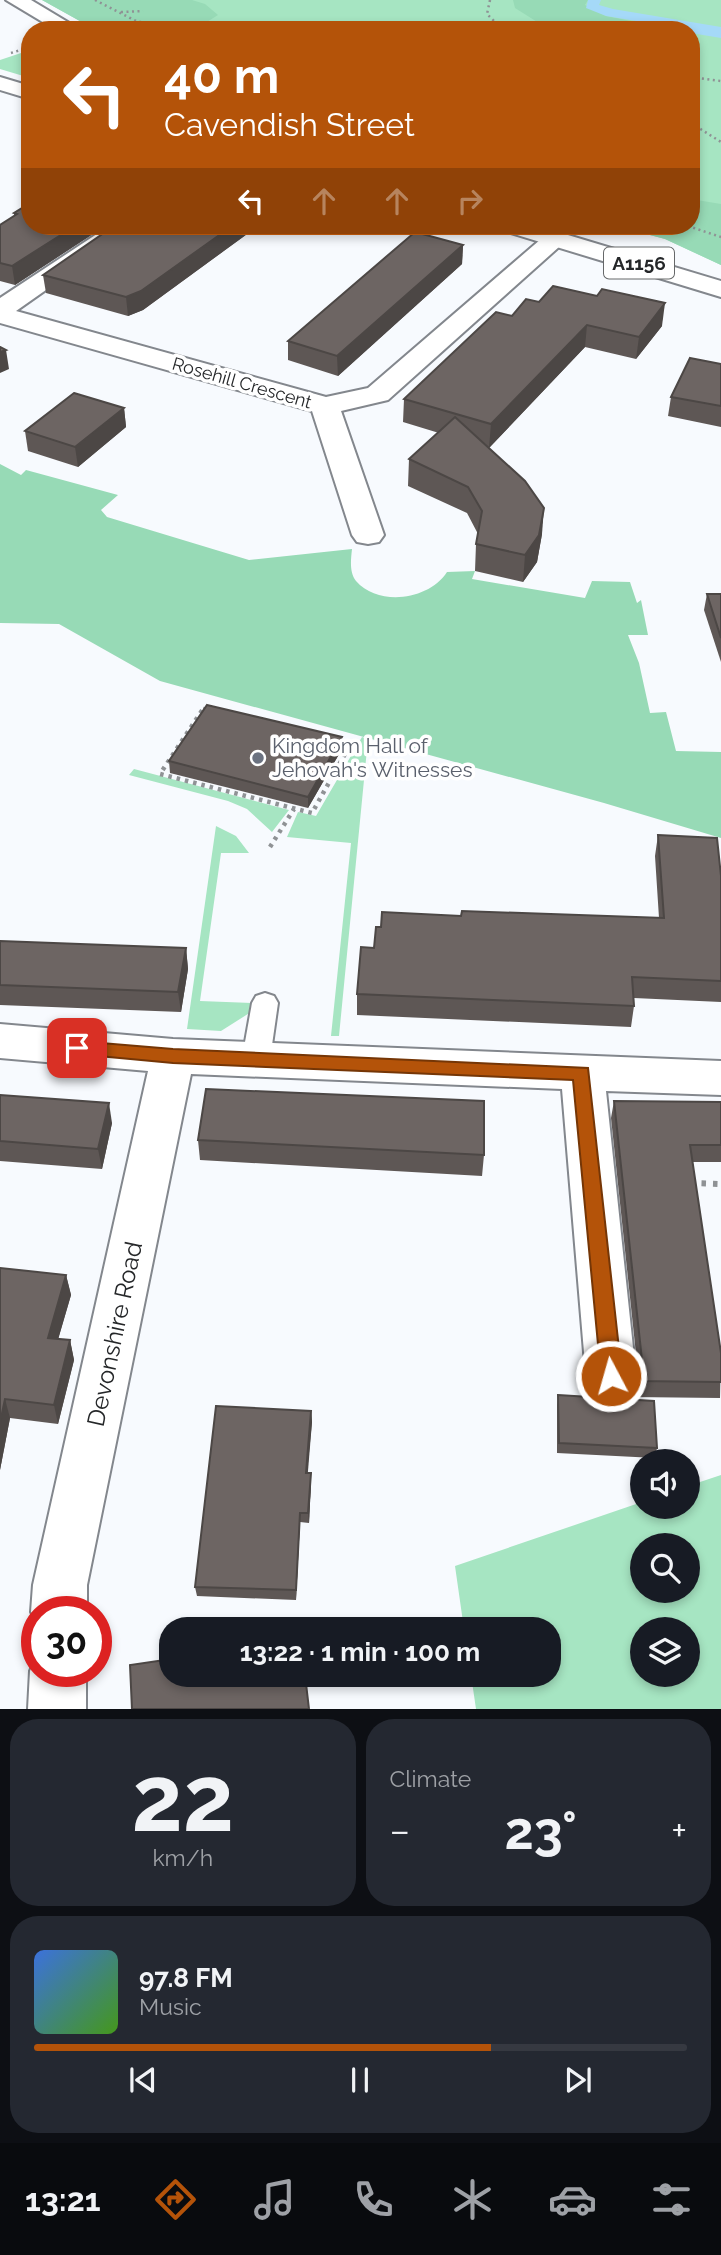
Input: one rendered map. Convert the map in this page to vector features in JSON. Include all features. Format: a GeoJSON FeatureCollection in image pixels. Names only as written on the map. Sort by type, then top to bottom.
{"type":"FeatureCollection","features":[{"type":"Feature","properties":{"kind":"street"},"geometry":{"type":"LineString","coordinates":[[16,0],[54,21]]}},
{"type":"Feature","properties":{"kind":"street"},"geometry":{"type":"LineString","coordinates":[[0,83],[21,90]]}},
{"type":"Feature","properties":{"kind":"street"},"geometry":{"type":"LineString","coordinates":[[0,312],[112,235]]}},
{"type":"Feature","properties":{"kind":"street","name":"A1156"},"geometry":{"type":"LineString","coordinates":[[548,235],[721,289]]}},
{"type":"Feature","properties":{"kind":"street","name":"Rosehill Crescent"},"geometry":{"type":"LineString","coordinates":[[0,312],[325,406],[378,394],[556,237]]}},
{"type":"Feature","properties":{"kind":"street"},"geometry":{"type":"LineString","coordinates":[[325,406],[368,535]]}},
{"type":"Feature","properties":{"kind":"street"},"geometry":{"type":"LineString","coordinates":[[2,1047],[721,1078]]}},
{"type":"Feature","properties":{"kind":"street","name":"Devonshire Road"},"geometry":{"type":"LineString","coordinates":[[60,1596],[173,1056]]}},
{"type":"Feature","properties":{"kind":"street"},"geometry":{"type":"LineString","coordinates":[[582,1073],[611,1376]]}},
{"type":"Feature","properties":{"kind":"street"},"geometry":{"type":"LineString","coordinates":[[57,1709],[58,1687]]}},
{"type":"Feature","properties":{"kind":"lane"},"geometry":{"type":"LineString","coordinates":[[256,1059],[265,1003]]}},
{"type":"Feature","properties":{"kind":"path"},"geometry":{"type":"LineString","coordinates":[[95,0],[139,21]]}},
{"type":"Feature","properties":{"kind":"path"},"geometry":{"type":"LineString","coordinates":[[490,0],[487,14],[494,21]]}},
{"type":"Feature","properties":{"kind":"path"},"geometry":{"type":"LineString","coordinates":[[121,12],[143,11]]}},
{"type":"Feature","properties":{"kind":"path"},"geometry":{"type":"LineString","coordinates":[[700,78],[721,81]]}},
{"type":"Feature","properties":{"kind":"path"},"geometry":{"type":"LineString","coordinates":[[700,129],[721,142]]}},
{"type":"Feature","properties":{"kind":"path"},"geometry":{"type":"LineString","coordinates":[[700,230],[721,237]]}},
{"type":"Feature","properties":{"kind":"path"},"geometry":{"type":"LineString","coordinates":[[203,709],[350,744],[312,813],[160,774],[174,752],[203,709]]}},
{"type":"Feature","properties":{"kind":"path"},"geometry":{"type":"LineString","coordinates":[[174,752],[182,754]]}},
{"type":"Feature","properties":{"kind":"path"},"geometry":{"type":"LineString","coordinates":[[271,847],[294,808]]}},
{"type":"Feature","properties":{"kind":"path"},"geometry":{"type":"LineString","coordinates":[[682,1183],[721,1184]]}},
{"type":"Feature","properties":{"kind":"green space"},"geometry":{"type":"Polygon","coordinates":[[[42,0],[721,0],[721,265],[665,239],[650,235],[700,235],[700,21],[80,21],[42,0]]]}},
{"type":"Feature","properties":{"kind":"green space"},"geometry":{"type":"Polygon","coordinates":[[[42,0],[192,0],[205,4],[218,15],[208,21],[80,21],[42,0]]]}},
{"type":"Feature","properties":{"kind":"green space"},"geometry":{"type":"Polygon","coordinates":[[[513,0],[588,0],[585,5],[606,16],[631,21],[536,21],[515,8],[513,0]]]}},
{"type":"Feature","properties":{"kind":"green space"},"geometry":{"type":"Polygon","coordinates":[[[21,53],[21,75],[0,69],[0,60],[21,53]]]}},
{"type":"Feature","properties":{"kind":"green space"},"geometry":{"type":"Polygon","coordinates":[[[700,200],[721,204],[721,265],[665,239],[650,235],[700,235],[700,200]]]}},
{"type":"Feature","properties":{"kind":"green space"},"geometry":{"type":"Polygon","coordinates":[[[0,464],[21,475],[26,470],[118,495],[101,510],[107,517],[249,560],[352,549],[351,570],[356,581],[366,589],[390,597],[403,597],[428,589],[447,572],[475,571],[472,579],[585,598],[592,581],[630,582],[637,603],[641,600],[648,635],[628,635],[639,663],[650,713],[666,712],[676,751],[721,752],[721,838],[604,803],[160,681],[59,624],[0,623],[0,464]]]}},
{"type":"Feature","properties":{"kind":"green space"},"geometry":{"type":"Polygon","coordinates":[[[362,737],[368,739],[339,1036],[331,1036],[351,843],[287,837],[298,812],[316,816],[362,737]]]}},
{"type":"Feature","properties":{"kind":"green space"},"geometry":{"type":"Polygon","coordinates":[[[134,769],[289,810],[272,832],[247,809],[228,801],[129,775],[134,769]]]}},
{"type":"Feature","properties":{"kind":"green space"},"geometry":{"type":"Polygon","coordinates":[[[216,826],[236,836],[249,853],[221,853],[200,1001],[252,1003],[251,1012],[221,1031],[187,1029],[216,826]]]}},
{"type":"Feature","properties":{"kind":"green space"},"geometry":{"type":"Polygon","coordinates":[[[721,1475],[721,1709],[476,1709],[473,1687],[561,1687],[561,1617],[462,1617],[455,1566],[630,1506],[630,1519],[700,1519],[700,1482],[721,1475]]]}},
{"type":"Feature","properties":{"kind":"water"},"geometry":{"type":"Polygon","coordinates":[[[588,0],[601,0],[599,5],[613,9],[685,21],[636,21],[606,16],[586,8],[588,0]]]}},
{"type":"Feature","properties":{"kind":"water"},"geometry":{"type":"Polygon","coordinates":[[[700,24],[721,27],[721,38],[700,34],[700,24]]]}},
{"type":"Feature","properties":{"kind":"building"},"geometry":{"type":"Polygon","coordinates":[[[21,209],[21,235],[61,235],[12,266],[0,263],[0,225],[17,214],[14,213],[21,209]]]}},
{"type":"Feature","properties":{"kind":"building"},"geometry":{"type":"Polygon","coordinates":[[[101,235],[219,235],[141,291],[126,297],[43,275],[101,235]]]}},
{"type":"Feature","properties":{"kind":"building"},"geometry":{"type":"Polygon","coordinates":[[[412,235],[426,235],[463,245],[337,356],[288,341],[412,235]]]}},
{"type":"Feature","properties":{"kind":"building"},"geometry":{"type":"Polygon","coordinates":[[[553,286],[597,296],[602,289],[665,303],[639,337],[587,325],[491,424],[404,399],[496,312],[512,316],[526,299],[539,302],[553,286]]]}},
{"type":"Feature","properties":{"kind":"building"},"geometry":{"type":"Polygon","coordinates":[[[690,358],[721,364],[721,406],[671,397],[690,358]]]}},
{"type":"Feature","properties":{"kind":"building"},"geometry":{"type":"Polygon","coordinates":[[[74,393],[124,408],[75,447],[25,431],[74,393]]]}},
{"type":"Feature","properties":{"kind":"building"},"geometry":{"type":"Polygon","coordinates":[[[455,417],[525,481],[544,508],[539,535],[525,555],[476,544],[482,511],[468,487],[409,459],[455,417]]]}},
{"type":"Feature","properties":{"kind":"building"},"geometry":{"type":"Polygon","coordinates":[[[707,594],[721,594],[721,638],[707,594]]]}},
{"type":"Feature","properties":{"kind":"building","name":"Kingdom Hall of Jehovah's Witnesses"},"geometry":{"type":"Polygon","coordinates":[[[207,705],[342,737],[308,797],[169,761],[207,705]]]}},
{"type":"Feature","properties":{"kind":"building"},"geometry":{"type":"Polygon","coordinates":[[[658,835],[717,838],[721,876],[721,981],[632,977],[634,1006],[357,994],[361,947],[374,948],[376,927],[381,927],[382,912],[461,916],[462,911],[664,918],[658,835]]]}},
{"type":"Feature","properties":{"kind":"building"},"geometry":{"type":"Polygon","coordinates":[[[0,941],[186,948],[178,992],[0,985],[0,941]]]}},
{"type":"Feature","properties":{"kind":"building"},"geometry":{"type":"Polygon","coordinates":[[[206,1089],[484,1101],[484,1155],[198,1140],[206,1089]]]}},
{"type":"Feature","properties":{"kind":"building"},"geometry":{"type":"Polygon","coordinates":[[[0,1095],[109,1103],[98,1149],[0,1141],[0,1095]]]}},
{"type":"Feature","properties":{"kind":"building"},"geometry":{"type":"Polygon","coordinates":[[[614,1101],[721,1102],[721,1145],[690,1145],[721,1353],[721,1382],[636,1381],[642,1360],[614,1101]]]}},
{"type":"Feature","properties":{"kind":"building"},"geometry":{"type":"Polygon","coordinates":[[[0,1268],[66,1275],[48,1338],[70,1340],[54,1405],[5,1399],[0,1423],[0,1268]]]}},
{"type":"Feature","properties":{"kind":"building"},"geometry":{"type":"Polygon","coordinates":[[[558,1395],[654,1401],[657,1448],[559,1443],[558,1395]]]}},
{"type":"Feature","properties":{"kind":"building"},"geometry":{"type":"Polygon","coordinates":[[[216,1406],[311,1411],[306,1473],[311,1473],[308,1513],[300,1513],[296,1590],[195,1587],[216,1406]]]}},
{"type":"Feature","properties":{"kind":"building"},"geometry":{"type":"Polygon","coordinates":[[[159,1661],[159,1687],[306,1687],[309,1709],[132,1709],[130,1665],[159,1661]]]}},
{"type":"Feature","properties":{"kind":"place","name":"Kingdom Hall of Jehovah's Witnesses"},"geometry":{"type":"Point","coordinates":[258,758]}},
{"type":"Feature","properties":{"kind":"route"},"geometry":{"type":"LineString","coordinates":[[77,1048],[173,1056],[582,1073],[611,1376]]}}]}
